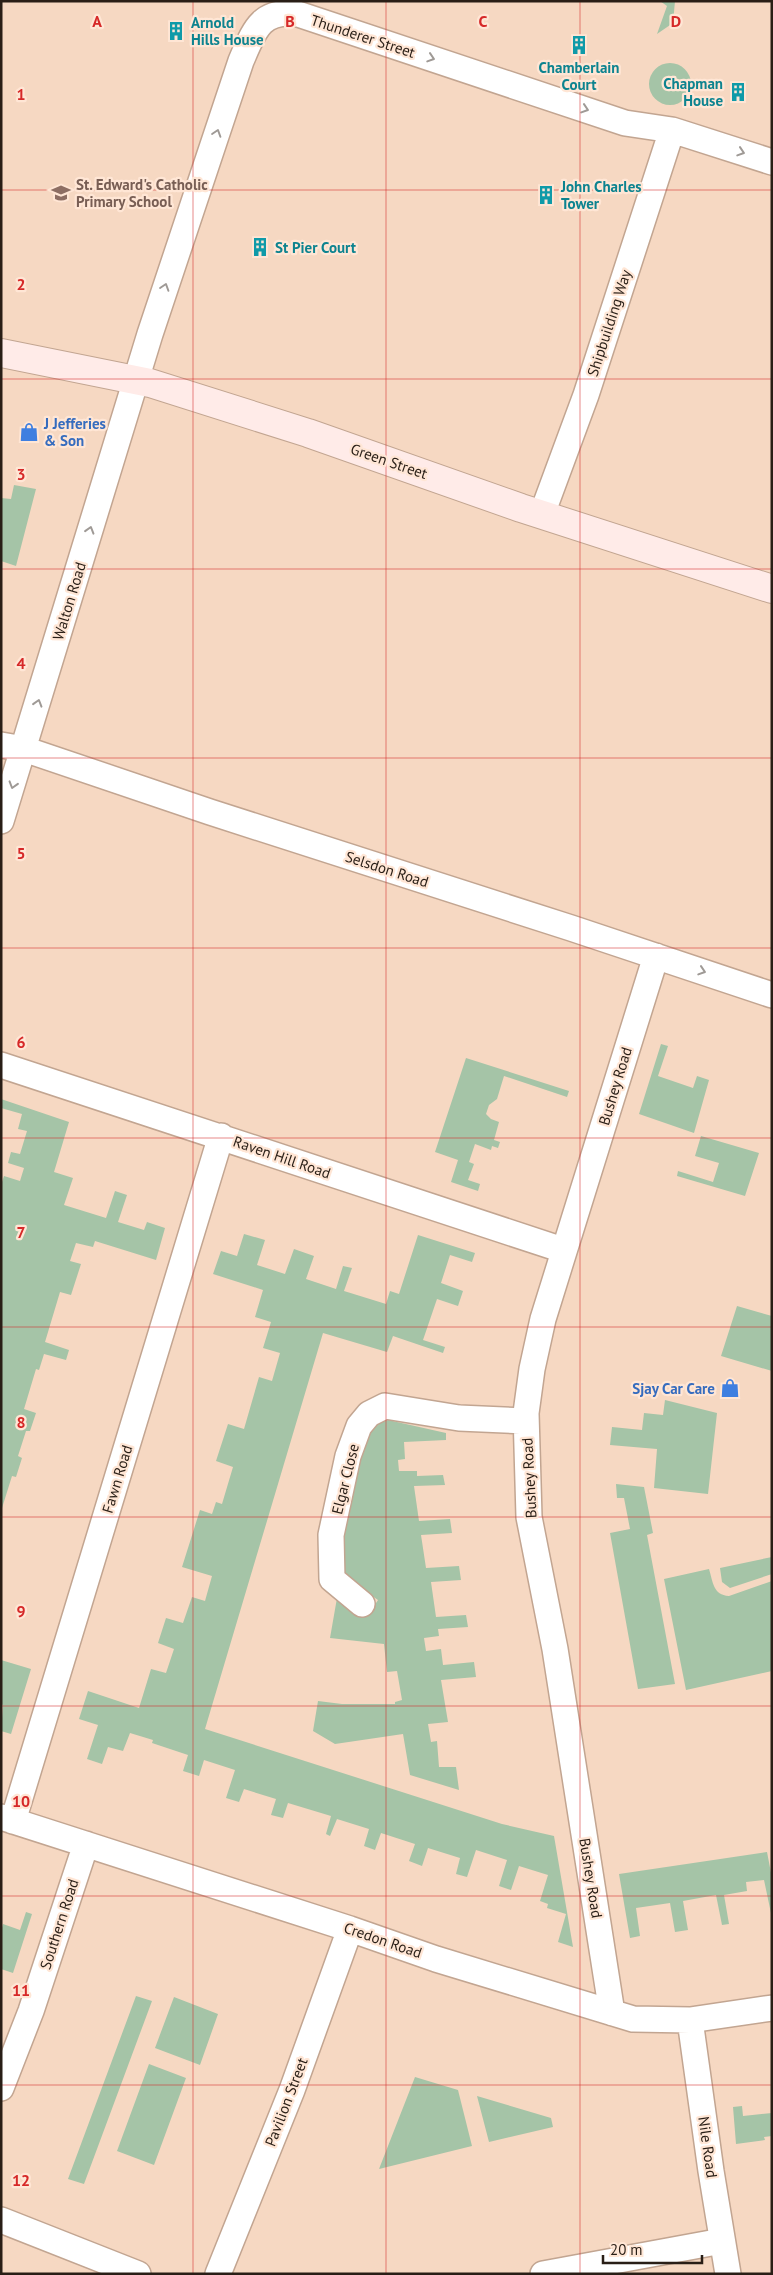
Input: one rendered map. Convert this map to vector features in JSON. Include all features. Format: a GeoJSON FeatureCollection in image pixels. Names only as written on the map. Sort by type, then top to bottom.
{"type":"FeatureCollection","features":[{"type":"Feature","properties":{"kind":"main road","name":"Green Street"},"geometry":{"type":"LineString","coordinates":[[1,353],[150,383],[308,433],[542,514],[772,589]]}},
{"type":"Feature","properties":{"kind":"street","name":"Thunderer Street"},"geometry":{"type":"LineString","coordinates":[[136,381],[238,70],[255,30],[268,17],[284,12],[298,14],[323,11],[625,123],[672,130],[772,162]]}},
{"type":"Feature","properties":{"kind":"street","name":"Shipbuilding Way"},"geometry":{"type":"LineString","coordinates":[[542,514],[586,394],[672,130]]}},
{"type":"Feature","properties":{"kind":"street","name":"Walton Road"},"geometry":{"type":"LineString","coordinates":[[1,821],[12,747],[136,381]]}},
{"type":"Feature","properties":{"kind":"street","name":"Selsdon Road"},"geometry":{"type":"LineString","coordinates":[[12,747],[772,995]]}},
{"type":"Feature","properties":{"kind":"street","name":"Bushey Road"},"geometry":{"type":"LineString","coordinates":[[612,2013],[556,1659],[530,1517],[526,1421],[532,1369],[543,1318],[656,956]]}},
{"type":"Feature","properties":{"kind":"street","name":"Raven Hill Road"},"geometry":{"type":"LineString","coordinates":[[1,1065],[563,1250]]}},
{"type":"Feature","properties":{"kind":"street","name":"Fawn Road"},"geometry":{"type":"LineString","coordinates":[[7,1819],[221,1136]]}},
{"type":"Feature","properties":{"kind":"street","name":"Elgar Close"},"geometry":{"type":"LineString","coordinates":[[362,1604],[332,1579],[331,1535],[348,1456],[359,1426],[369,1414],[385,1406],[459,1418],[526,1421]]}},
{"type":"Feature","properties":{"kind":"street","name":"Credon Road"},"geometry":{"type":"LineString","coordinates":[[7,1819],[350,1929],[436,1959],[612,2013],[633,2018],[690,2020],[772,2008]]}},
{"type":"Feature","properties":{"kind":"street","name":"Southern Road"},"geometry":{"type":"LineString","coordinates":[[1,2088],[31,2011],[86,1844]]}},
{"type":"Feature","properties":{"kind":"street","name":"Pavilion Street"},"geometry":{"type":"LineString","coordinates":[[218,2274],[292,2090],[350,1929]]}},
{"type":"Feature","properties":{"kind":"street","name":"Nile Road"},"geometry":{"type":"LineString","coordinates":[[690,2020],[728,2274]]}},
{"type":"Feature","properties":{"kind":"street"},"geometry":{"type":"LineString","coordinates":[[1,2220],[138,2274]]}},
{"type":"Feature","properties":{"kind":"street"},"geometry":{"type":"LineString","coordinates":[[543,2274],[722,2241]]}},
{"type":"Feature","properties":{"kind":"green space"},"geometry":{"type":"Polygon","coordinates":[[[660,1],[675,1],[673,23],[657,34],[667,6],[660,1]]]}},
{"type":"Feature","properties":{"kind":"green space"},"geometry":{"type":"Polygon","coordinates":[[[670,63],[685,69],[691,84],[685,99],[670,105],[655,99],[649,84],[655,69],[670,63]]]}},
{"type":"Feature","properties":{"kind":"green space"},"geometry":{"type":"Polygon","coordinates":[[[14,485],[36,489],[16,566],[1,561],[1,498],[11,499],[14,485]]]}},
{"type":"Feature","properties":{"kind":"green space"},"geometry":{"type":"Polygon","coordinates":[[[661,1044],[668,1046],[658,1076],[693,1088],[697,1076],[709,1080],[694,1133],[639,1114],[661,1044]]]}},
{"type":"Feature","properties":{"kind":"green space"},"geometry":{"type":"Polygon","coordinates":[[[466,1058],[569,1091],[567,1097],[504,1076],[497,1099],[489,1105],[486,1114],[491,1119],[499,1122],[494,1140],[500,1142],[498,1148],[492,1146],[491,1150],[475,1144],[469,1162],[474,1164],[468,1180],[480,1184],[478,1191],[451,1182],[458,1160],[435,1152],[466,1058]]]}},
{"type":"Feature","properties":{"kind":"green space"},"geometry":{"type":"Polygon","coordinates":[[[1,1099],[69,1122],[54,1172],[73,1178],[64,1205],[106,1218],[115,1191],[127,1195],[118,1222],[144,1230],[147,1222],[165,1228],[156,1260],[95,1241],[93,1247],[76,1243],[70,1261],[81,1264],[71,1295],[60,1292],[45,1342],[69,1350],[66,1360],[44,1354],[39,1370],[36,1369],[24,1409],[36,1413],[30,1431],[26,1431],[18,1456],[22,1458],[16,1477],[12,1476],[2,1508],[1,1185],[4,1176],[20,1181],[24,1168],[8,1163],[11,1152],[20,1154],[27,1131],[18,1129],[22,1114],[1,1108],[1,1099]]]}},
{"type":"Feature","properties":{"kind":"green space"},"geometry":{"type":"Polygon","coordinates":[[[701,1136],[759,1153],[745,1196],[677,1176],[678,1171],[713,1182],[719,1163],[695,1156],[701,1136]]]}},
{"type":"Feature","properties":{"kind":"green space"},"geometry":{"type":"Polygon","coordinates":[[[244,1234],[265,1240],[257,1265],[285,1274],[294,1249],[314,1256],[306,1279],[336,1289],[343,1266],[352,1268],[344,1291],[386,1304],[390,1291],[399,1294],[418,1235],[475,1253],[472,1262],[450,1255],[441,1283],[463,1291],[458,1306],[437,1299],[423,1340],[445,1347],[443,1353],[393,1336],[387,1352],[323,1333],[205,1729],[502,1824],[554,1836],[573,1947],[558,1942],[566,1914],[547,1908],[548,1904],[540,1901],[548,1875],[519,1866],[511,1890],[499,1886],[507,1860],[476,1850],[467,1877],[456,1874],[460,1858],[428,1848],[422,1866],[409,1861],[415,1844],[381,1833],[375,1850],[364,1846],[369,1829],[337,1819],[330,1836],[326,1834],[331,1816],[288,1803],[283,1818],[271,1815],[276,1799],[244,1789],[239,1802],[226,1798],[235,1770],[204,1760],[199,1776],[183,1771],[188,1755],[152,1743],[153,1740],[130,1733],[123,1751],[108,1747],[102,1764],[87,1759],[98,1725],[79,1719],[88,1691],[139,1708],[151,1669],[166,1673],[174,1649],[158,1643],[166,1618],[183,1623],[192,1597],[205,1601],[212,1576],[182,1567],[200,1510],[212,1514],[216,1502],[222,1504],[233,1467],[216,1461],[228,1424],[244,1429],[259,1377],[272,1381],[280,1353],[263,1348],[271,1322],[255,1317],[263,1290],[213,1274],[221,1251],[237,1256],[244,1234]]]}},
{"type":"Feature","properties":{"kind":"green space"},"geometry":{"type":"Polygon","coordinates":[[[737,1306],[772,1316],[772,1371],[721,1356],[737,1306]]]}},
{"type":"Feature","properties":{"kind":"green space"},"geometry":{"type":"Polygon","coordinates":[[[665,1400],[717,1413],[708,1494],[654,1488],[657,1449],[610,1445],[612,1427],[642,1430],[644,1413],[663,1415],[665,1400]]]}},
{"type":"Feature","properties":{"kind":"green space"},"geometry":{"type":"Polygon","coordinates":[[[388,1420],[446,1433],[446,1440],[404,1442],[405,1459],[398,1460],[399,1471],[417,1471],[417,1476],[443,1475],[445,1485],[414,1486],[419,1521],[450,1519],[452,1533],[421,1535],[426,1568],[459,1566],[461,1580],[431,1582],[436,1617],[466,1615],[468,1627],[438,1629],[439,1636],[424,1638],[426,1651],[441,1649],[443,1665],[474,1662],[476,1677],[441,1680],[448,1722],[428,1724],[431,1742],[437,1741],[439,1767],[456,1767],[459,1790],[410,1775],[403,1734],[335,1744],[313,1731],[318,1701],[342,1704],[395,1704],[395,1702],[402,1700],[397,1671],[387,1672],[384,1644],[330,1638],[337,1598],[367,1617],[378,1600],[345,1576],[345,1508],[363,1437],[373,1426],[388,1420]]]}},
{"type":"Feature","properties":{"kind":"green space"},"geometry":{"type":"Polygon","coordinates":[[[616,1484],[644,1487],[653,1533],[647,1535],[675,1684],[638,1689],[610,1533],[630,1529],[624,1498],[617,1498],[616,1484]]]}},
{"type":"Feature","properties":{"kind":"green space"},"geometry":{"type":"Polygon","coordinates":[[[772,1557],[772,1574],[730,1588],[722,1582],[720,1568],[772,1557]]]}},
{"type":"Feature","properties":{"kind":"green space"},"geometry":{"type":"Polygon","coordinates":[[[709,1569],[714,1587],[720,1593],[729,1596],[772,1581],[772,1671],[686,1690],[664,1579],[709,1569]]]}},
{"type":"Feature","properties":{"kind":"green space"},"geometry":{"type":"Polygon","coordinates":[[[1,1660],[31,1669],[11,1734],[1,1731],[3,1705],[1,1704],[1,1660]]]}},
{"type":"Feature","properties":{"kind":"green space"},"geometry":{"type":"Polygon","coordinates":[[[767,1852],[772,1878],[772,1918],[764,1880],[746,1882],[747,1891],[724,1895],[729,1924],[722,1925],[716,1895],[683,1901],[688,1930],[675,1932],[670,1903],[636,1908],[640,1936],[630,1938],[619,1874],[767,1852]]]}},
{"type":"Feature","properties":{"kind":"green space"},"geometry":{"type":"Polygon","coordinates":[[[26,1912],[32,1914],[13,1973],[1,1969],[1,1931],[3,1924],[20,1930],[26,1912]]]}},
{"type":"Feature","properties":{"kind":"green space"},"geometry":{"type":"Polygon","coordinates":[[[136,1996],[152,2001],[84,2184],[68,2179],[136,1996]]]}},
{"type":"Feature","properties":{"kind":"green space"},"geometry":{"type":"Polygon","coordinates":[[[174,1997],[218,2014],[200,2065],[155,2048],[174,1997]]]}},
{"type":"Feature","properties":{"kind":"green space"},"geometry":{"type":"Polygon","coordinates":[[[149,2064],[186,2078],[154,2165],[117,2151],[149,2064]]]}},
{"type":"Feature","properties":{"kind":"green space"},"geometry":{"type":"Polygon","coordinates":[[[415,2077],[458,2090],[472,2146],[379,2169],[415,2077]]]}},
{"type":"Feature","properties":{"kind":"green space"},"geometry":{"type":"Polygon","coordinates":[[[477,2096],[551,2118],[553,2127],[489,2142],[477,2096]]]}},
{"type":"Feature","properties":{"kind":"green space"},"geometry":{"type":"Polygon","coordinates":[[[742,2106],[743,2116],[772,2113],[772,2136],[764,2137],[765,2140],[736,2144],[733,2107],[742,2106]]]}},
{"type":"Feature","properties":{"kind":"place","name":"Arnold Hills House"},"geometry":{"type":"Point","coordinates":[176,31]}},
{"type":"Feature","properties":{"kind":"place","name":"Chamberlain Court"},"geometry":{"type":"Point","coordinates":[579,45]}},
{"type":"Feature","properties":{"kind":"place","name":"Chapman House"},"geometry":{"type":"Point","coordinates":[738,92]}},
{"type":"Feature","properties":{"kind":"place","name":"St. Edward's Catholic Primary School"},"geometry":{"type":"Point","coordinates":[61,193]}},
{"type":"Feature","properties":{"kind":"place","name":"John Charles Tower"},"geometry":{"type":"Point","coordinates":[546,195]}},
{"type":"Feature","properties":{"kind":"place","name":"St Pier Court"},"geometry":{"type":"Point","coordinates":[260,247]}},
{"type":"Feature","properties":{"kind":"place","name":"J Jefferies & Son"},"geometry":{"type":"Point","coordinates":[29,432]}},
{"type":"Feature","properties":{"kind":"place","name":"Sjay Car Care"},"geometry":{"type":"Point","coordinates":[730,1388]}}]}
